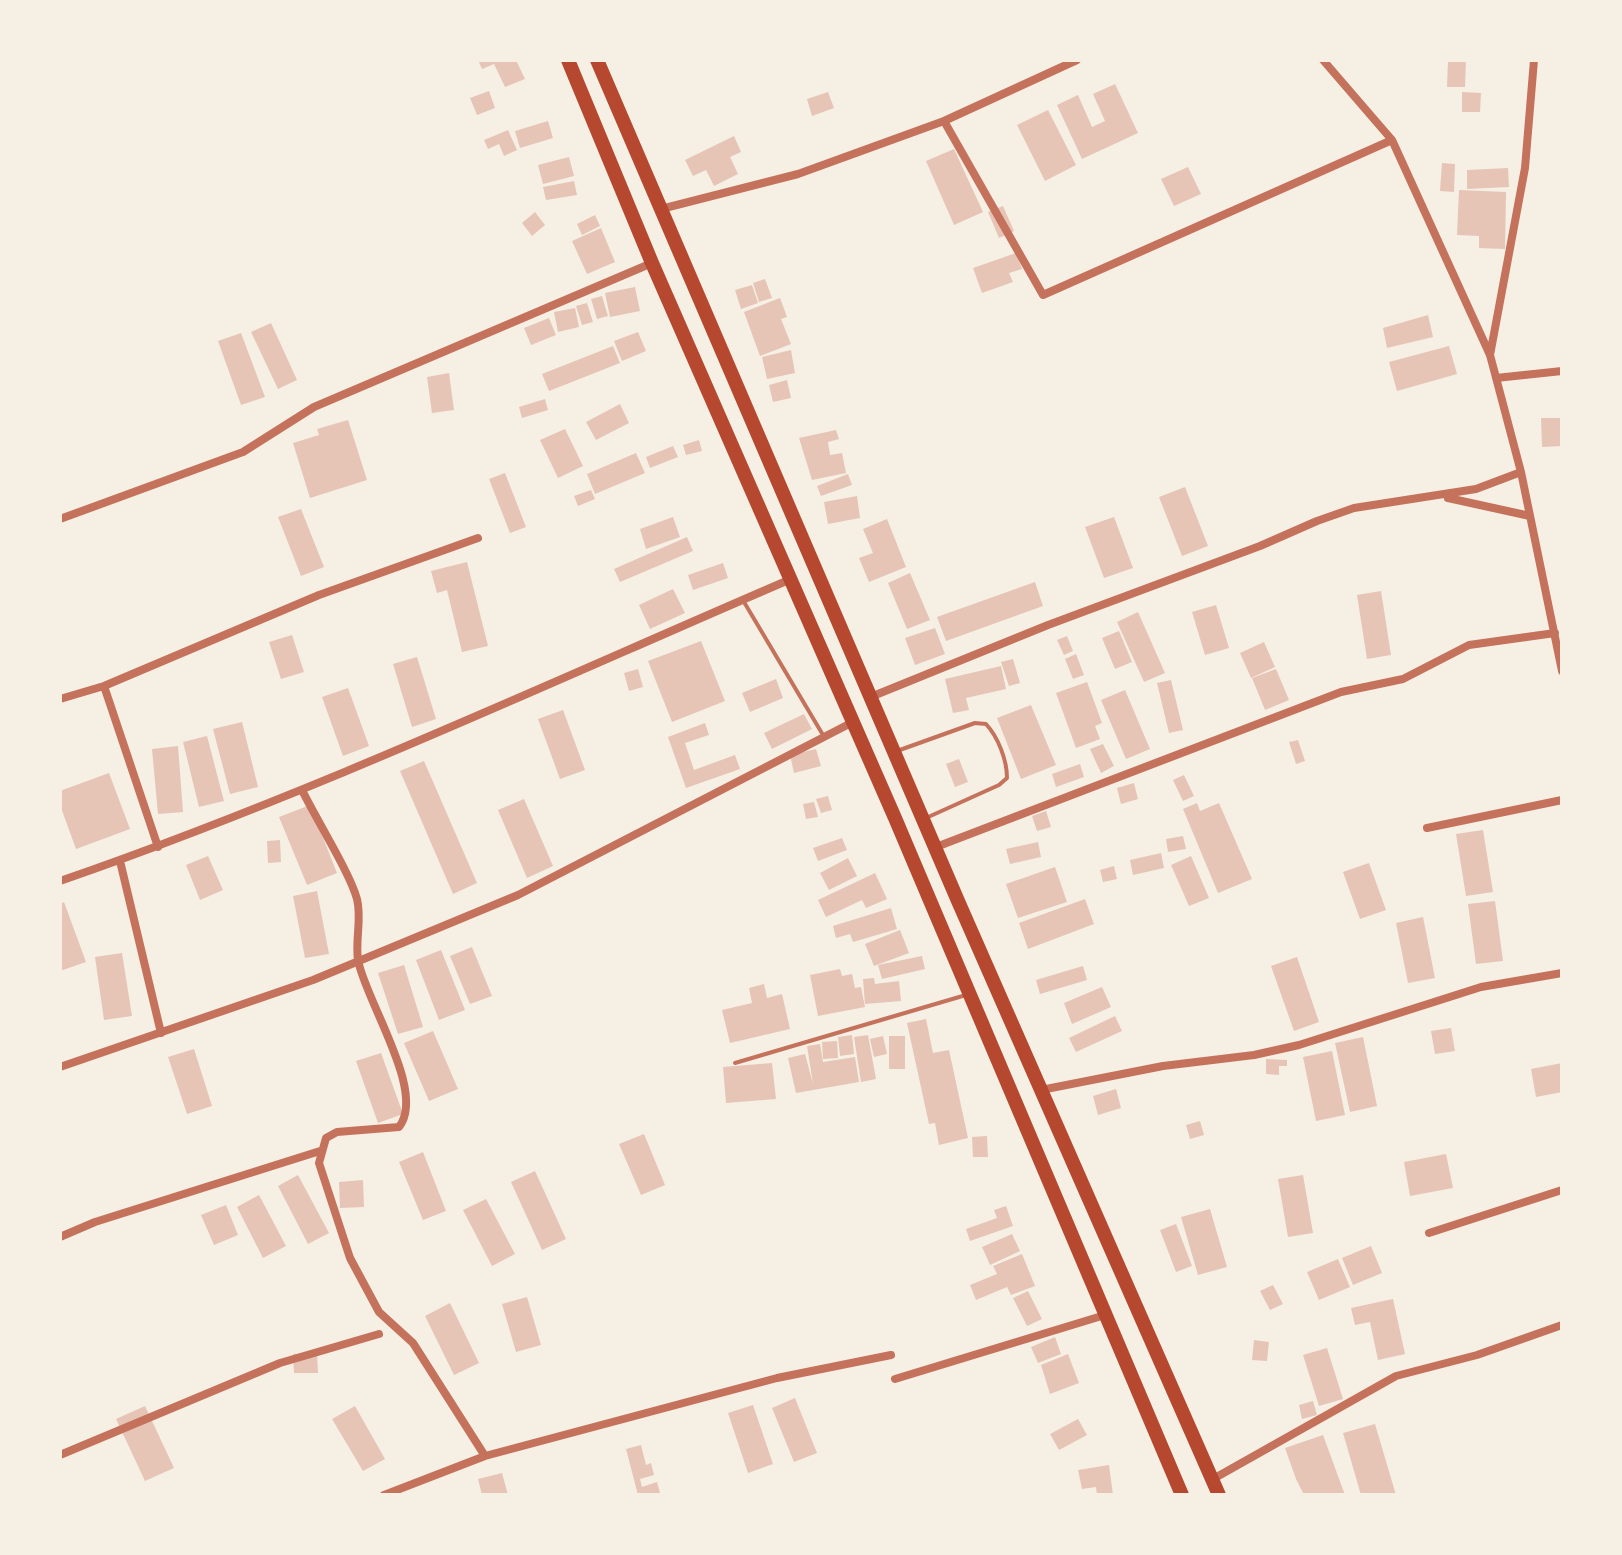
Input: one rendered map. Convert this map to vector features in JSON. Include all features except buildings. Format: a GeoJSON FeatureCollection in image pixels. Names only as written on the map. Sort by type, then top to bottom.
{"type":"FeatureCollection","features":[{"type":"Feature","properties":{"kind":"highway"},"geometry":{"type":"LineString","coordinates":[[568,60],[652,263],[853,722],[1182,1495]]}},
{"type":"Feature","properties":{"kind":"highway"},"geometry":{"type":"LineString","coordinates":[[597,60],[1219,1495]]}},
{"type":"Feature","properties":{"kind":"street"},"geometry":{"type":"LineString","coordinates":[[661,209],[798,174],[944,121],[1077,60]]}},
{"type":"Feature","properties":{"kind":"street"},"geometry":{"type":"LineString","coordinates":[[1323,60],[1392,140],[1490,355],[1521,472],[1562,671]]}},
{"type":"Feature","properties":{"kind":"street"},"geometry":{"type":"LineString","coordinates":[[1490,355],[1525,168],[1534,60]]}},
{"type":"Feature","properties":{"kind":"street"},"geometry":{"type":"LineString","coordinates":[[944,121],[1043,295],[1392,140]]}},
{"type":"Feature","properties":{"kind":"street"},"geometry":{"type":"LineString","coordinates":[[60,519],[243,452],[314,407],[652,263]]}},
{"type":"Feature","properties":{"kind":"street"},"geometry":{"type":"LineString","coordinates":[[1496,378],[1562,371]]}},
{"type":"Feature","properties":{"kind":"street"},"geometry":{"type":"LineString","coordinates":[[873,696],[1048,625],[1234,557],[1354,508],[1443,496],[1521,472]]}},
{"type":"Feature","properties":{"kind":"street"},"geometry":{"type":"LineString","coordinates":[[1443,496],[1530,516]]}},
{"type":"Feature","properties":{"kind":"street"},"geometry":{"type":"LineString","coordinates":[[60,699],[104,686],[319,595],[478,538]]}},
{"type":"Feature","properties":{"kind":"street"},"geometry":{"type":"LineString","coordinates":[[60,881],[158,847],[302,790],[791,579]]}},
{"type":"Feature","properties":{"kind":"street"},"geometry":{"type":"LineString","coordinates":[[936,847],[1341,692],[1403,679],[1469,645],[1555,633]]}},
{"type":"Feature","properties":{"kind":"street"},"geometry":{"type":"LineString","coordinates":[[104,686],[158,847]]}},
{"type":"Feature","properties":{"kind":"street"},"geometry":{"type":"LineString","coordinates":[[60,1067],[358,961],[518,895],[853,722]]}},
{"type":"Feature","properties":{"kind":"street"},"geometry":{"type":"LineString","coordinates":[[302,790],[357,900],[358,961],[397,1061],[404,1089],[404,1120],[399,1127],[337,1132],[326,1138],[319,1163],[350,1258],[369,1295],[379,1312],[413,1343],[485,1456]]}},
{"type":"Feature","properties":{"kind":"street"},"geometry":{"type":"LineString","coordinates":[[1427,828],[1562,800]]}},
{"type":"Feature","properties":{"kind":"street"},"geometry":{"type":"LineString","coordinates":[[120,861],[161,1033]]}},
{"type":"Feature","properties":{"kind":"street"},"geometry":{"type":"LineString","coordinates":[[1041,1090],[1152,1067],[1254,1055],[1299,1045],[1481,987],[1562,973]]}},
{"type":"Feature","properties":{"kind":"street"},"geometry":{"type":"LineString","coordinates":[[60,1237],[95,1222],[320,1151]]}},
{"type":"Feature","properties":{"kind":"street"},"geometry":{"type":"LineString","coordinates":[[1429,1233],[1562,1190]]}},
{"type":"Feature","properties":{"kind":"street"},"geometry":{"type":"LineString","coordinates":[[895,1379],[1105,1315]]}},
{"type":"Feature","properties":{"kind":"street"},"geometry":{"type":"LineString","coordinates":[[1213,1479],[1396,1376],[1477,1355],[1562,1325]]}},
{"type":"Feature","properties":{"kind":"street"},"geometry":{"type":"LineString","coordinates":[[60,1455],[280,1363],[379,1334]]}},
{"type":"Feature","properties":{"kind":"street"},"geometry":{"type":"LineString","coordinates":[[384,1495],[485,1456],[777,1378],[891,1355]]}},
{"type":"Feature","properties":{"kind":"lane"},"geometry":{"type":"LineString","coordinates":[[743,600],[824,736]]}},
{"type":"Feature","properties":{"kind":"lane"},"geometry":{"type":"LineString","coordinates":[[895,751],[975,723],[986,724],[993,732],[1007,767],[1007,778],[999,785],[924,819]]}},
{"type":"Feature","properties":{"kind":"lane"},"geometry":{"type":"LineString","coordinates":[[735,1063],[970,994]]}}]}
